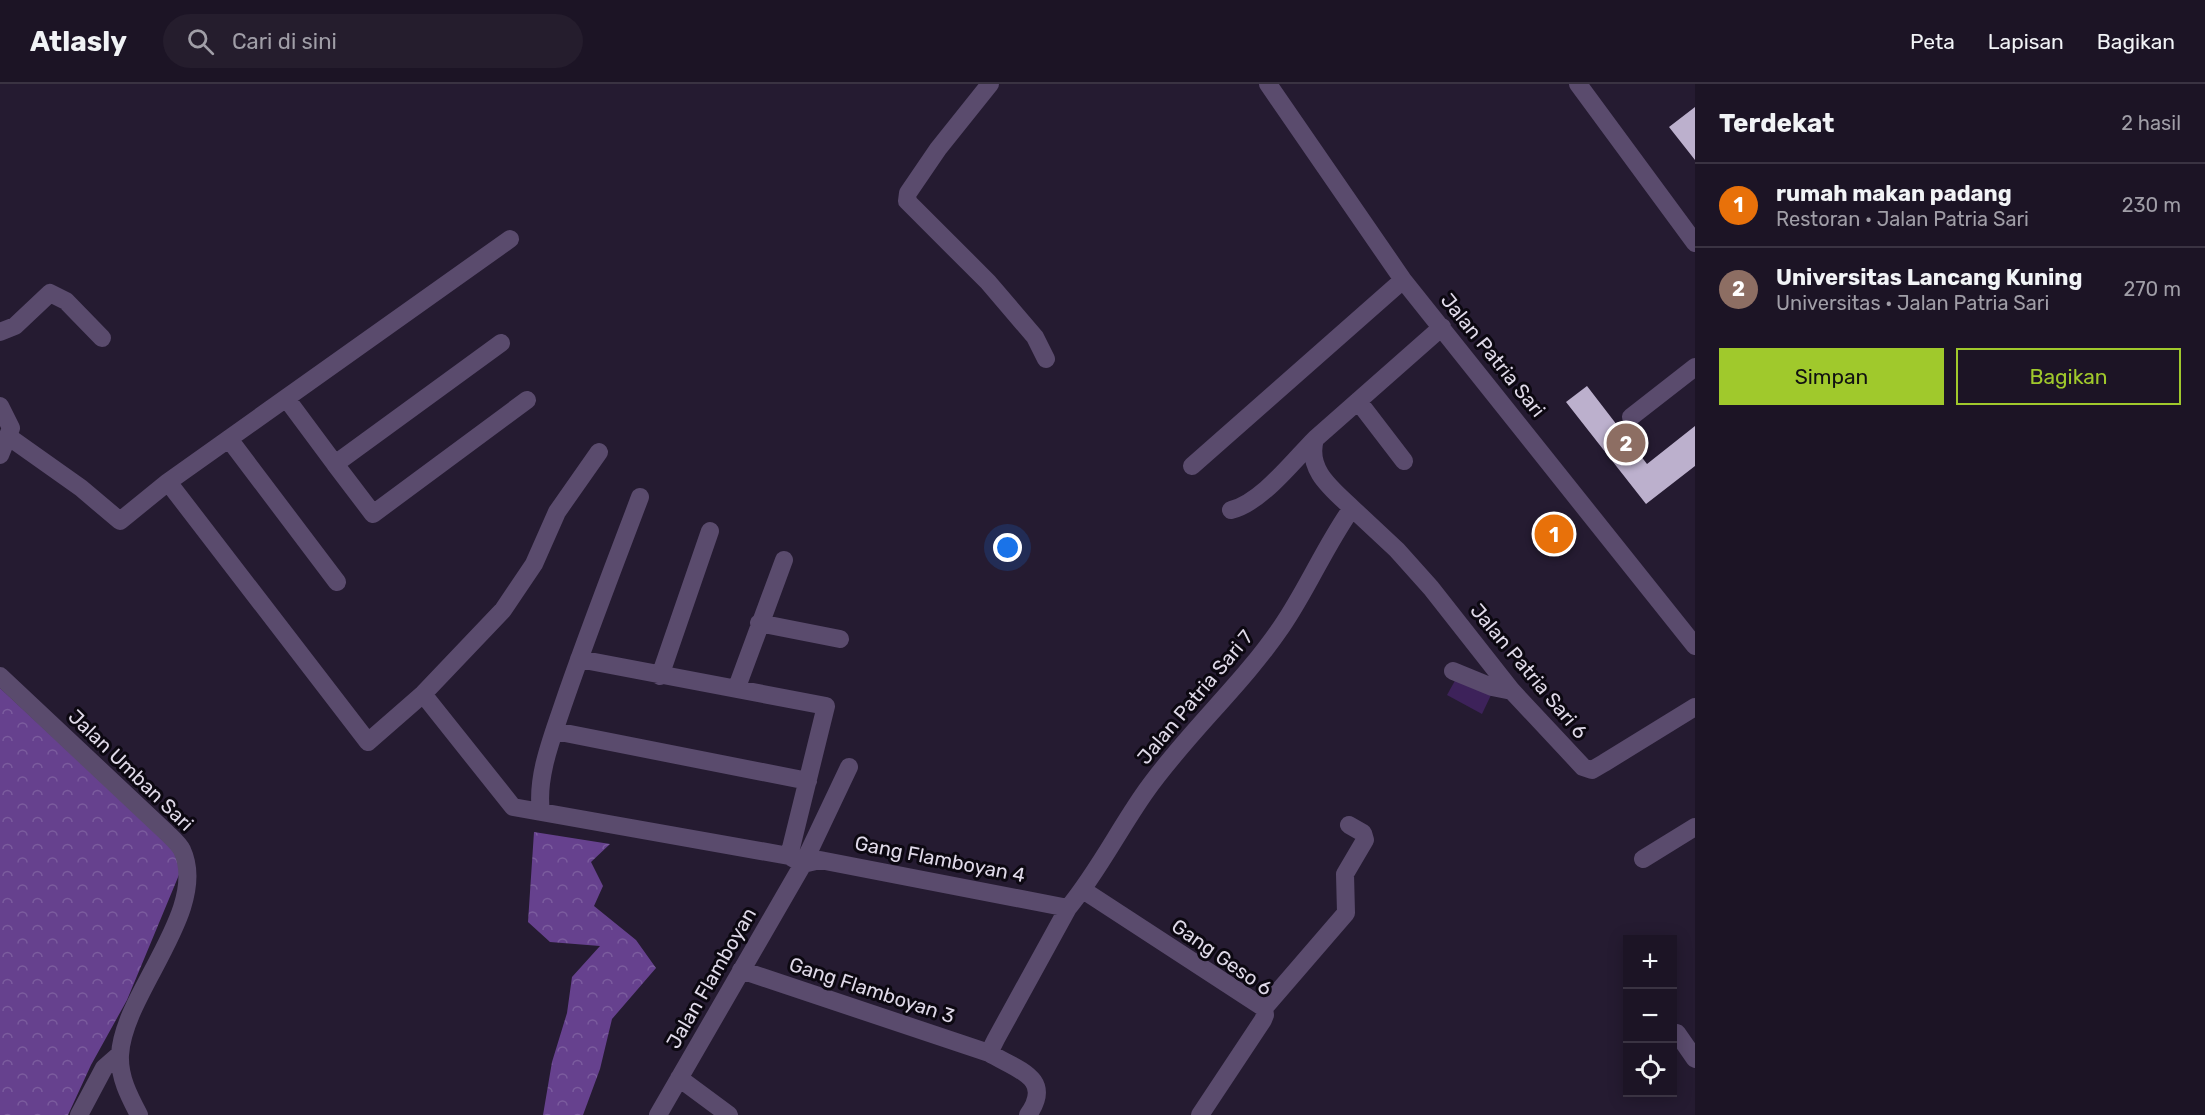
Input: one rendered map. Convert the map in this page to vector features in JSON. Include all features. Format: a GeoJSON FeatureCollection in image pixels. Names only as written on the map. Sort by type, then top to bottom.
{"type":"FeatureCollection","features":[{"type":"Feature","properties":{"kind":"street"},"geometry":{"type":"LineString","coordinates":[[990,84],[938,149],[908,193],[907,201],[988,282],[1035,337],[1046,359]]}},
{"type":"Feature","properties":{"kind":"street","name":"Jalan Patria Sari"},"geometry":{"type":"LineString","coordinates":[[1268,84],[1403,280],[1695,646]]}},
{"type":"Feature","properties":{"kind":"street"},"geometry":{"type":"LineString","coordinates":[[1578,84],[1695,243]]}},
{"type":"Feature","properties":{"kind":"street"},"geometry":{"type":"LineString","coordinates":[[9,437],[81,488],[120,521],[168,482],[510,239]]}},
{"type":"Feature","properties":{"kind":"street"},"geometry":{"type":"LineString","coordinates":[[1192,466],[1403,280]]}},
{"type":"Feature","properties":{"kind":"street"},"geometry":{"type":"LineString","coordinates":[[0,332],[15,326],[50,292],[66,301],[102,338]]}},
{"type":"Feature","properties":{"kind":"street"},"geometry":{"type":"LineString","coordinates":[[1231,510],[1246,504],[1261,493],[1315,439],[1442,327]]}},
{"type":"Feature","properties":{"kind":"street"},"geometry":{"type":"LineString","coordinates":[[335,464],[501,343]]}},
{"type":"Feature","properties":{"kind":"street"},"geometry":{"type":"LineString","coordinates":[[1631,417],[1695,367]]}},
{"type":"Feature","properties":{"kind":"street"},"geometry":{"type":"LineString","coordinates":[[286,398],[373,514],[527,400]]}},
{"type":"Feature","properties":{"kind":"street"},"geometry":{"type":"LineString","coordinates":[[1358,400],[1404,461]]}},
{"type":"Feature","properties":{"kind":"street"},"geometry":{"type":"LineString","coordinates":[[0,406],[11,428],[0,455]]}},
{"type":"Feature","properties":{"kind":"street"},"geometry":{"type":"LineString","coordinates":[[229,439],[337,582]]}},
{"type":"Feature","properties":{"kind":"street"},"geometry":{"type":"LineString","coordinates":[[1315,439],[1313,460],[1320,476],[1352,508]]}},
{"type":"Feature","properties":{"kind":"street"},"geometry":{"type":"LineString","coordinates":[[168,482],[368,742],[423,694],[503,610],[534,564],[557,512],[599,452]]}},
{"type":"Feature","properties":{"kind":"street"},"geometry":{"type":"LineString","coordinates":[[541,812],[538,794],[555,730],[579,658],[640,497]]}},
{"type":"Feature","properties":{"kind":"street","name":"Jalan Patria Sari 6"},"geometry":{"type":"LineString","coordinates":[[1352,508],[1397,550],[1431,588],[1512,691],[1587,769],[1604,763],[1695,707]]}},
{"type":"Feature","properties":{"kind":"street","name":"Jalan Patria Sari 7"},"geometry":{"type":"LineString","coordinates":[[989,1053],[1068,908],[1083,890],[1147,790],[1251,667],[1282,626],[1312,578],[1334,534],[1352,508]]}},
{"type":"Feature","properties":{"kind":"street"},"geometry":{"type":"LineString","coordinates":[[660,676],[710,531]]}},
{"type":"Feature","properties":{"kind":"street"},"geometry":{"type":"LineString","coordinates":[[736,687],[784,560]]}},
{"type":"Feature","properties":{"kind":"street"},"geometry":{"type":"LineString","coordinates":[[759,623],[840,639]]}},
{"type":"Feature","properties":{"kind":"street"},"geometry":{"type":"LineString","coordinates":[[579,658],[660,676],[736,687],[826,706],[808,781],[796,860]]}},
{"type":"Feature","properties":{"kind":"street"},"geometry":{"type":"LineString","coordinates":[[1454,671],[1492,687],[1512,691]]}},
{"type":"Feature","properties":{"kind":"street","name":"Jalan Umban Sari"},"geometry":{"type":"LineString","coordinates":[[0,676],[167,833],[180,847],[186,861],[187,896],[132,1016],[120,1054],[125,1088],[139,1115]]}},
{"type":"Feature","properties":{"kind":"street","name":"Gang Flamboyan 4"},"geometry":{"type":"LineString","coordinates":[[423,694],[513,807],[796,860],[820,860],[1068,908]]}},
{"type":"Feature","properties":{"kind":"street"},"geometry":{"type":"LineString","coordinates":[[555,730],[808,781]]}},
{"type":"Feature","properties":{"kind":"street"},"geometry":{"type":"LineString","coordinates":[[796,860],[849,767]]}},
{"type":"Feature","properties":{"kind":"street"},"geometry":{"type":"LineString","coordinates":[[1264,1008],[1346,913],[1345,874],[1365,840],[1363,833],[1349,825]]}},
{"type":"Feature","properties":{"kind":"street"},"geometry":{"type":"LineString","coordinates":[[1643,859],[1695,827]]}},
{"type":"Feature","properties":{"kind":"street","name":"Jalan Flamboyan"},"geometry":{"type":"LineString","coordinates":[[658,1115],[741,970],[796,860]]}},
{"type":"Feature","properties":{"kind":"street","name":"Gang Geso 6"},"geometry":{"type":"LineString","coordinates":[[1083,890],[1264,1008],[1263,1020],[1200,1115]]}},
{"type":"Feature","properties":{"kind":"street","name":"Gang Flamboyan 3"},"geometry":{"type":"LineString","coordinates":[[741,970],[989,1053]]}},
{"type":"Feature","properties":{"kind":"street"},"geometry":{"type":"LineString","coordinates":[[1677,1033],[1695,1059]]}},
{"type":"Feature","properties":{"kind":"street"},"geometry":{"type":"LineString","coordinates":[[989,1053],[1030,1077],[1035,1083],[1039,1094],[1037,1103],[1028,1115]]}},
{"type":"Feature","properties":{"kind":"street"},"geometry":{"type":"LineString","coordinates":[[79,1115],[104,1068],[120,1054]]}},
{"type":"Feature","properties":{"kind":"street"},"geometry":{"type":"LineString","coordinates":[[679,1078],[729,1115]]}},
{"type":"Feature","properties":{"kind":"green space"},"geometry":{"type":"Polygon","coordinates":[[[0,688],[166,842],[175,854],[181,870],[127,1000],[91,1065],[68,1115],[0,1115],[0,688]]]}},
{"type":"Feature","properties":{"kind":"green space"},"geometry":{"type":"Polygon","coordinates":[[[534,832],[610,844],[591,862],[603,886],[594,906],[636,940],[656,968],[612,1019],[600,1069],[583,1115],[543,1115],[552,1062],[567,1013],[572,977],[600,946],[550,942],[528,922],[534,832]]]}},
{"type":"Feature","properties":{"kind":"shaded area"},"geometry":{"type":"Polygon","coordinates":[[[1457,677],[1491,695],[1482,714],[1447,695],[1457,677]]]}},
{"type":"Feature","properties":{"kind":"building"},"geometry":{"type":"Polygon","coordinates":[[[1695,107],[1695,160],[1669,127],[1695,107]]]}},
{"type":"Feature","properties":{"kind":"building"},"geometry":{"type":"Polygon","coordinates":[[[1587,386],[1647,464],[1695,426],[1695,466],[1646,504],[1566,402],[1587,386]]]}},
{"type":"Feature","properties":{"kind":"place","name":"Universitas Lancang Kuning"},"geometry":{"type":"Point","coordinates":[1626,443]}},
{"type":"Feature","properties":{"kind":"place","name":"rumah makan padang"},"geometry":{"type":"Point","coordinates":[1554,534]}}]}
